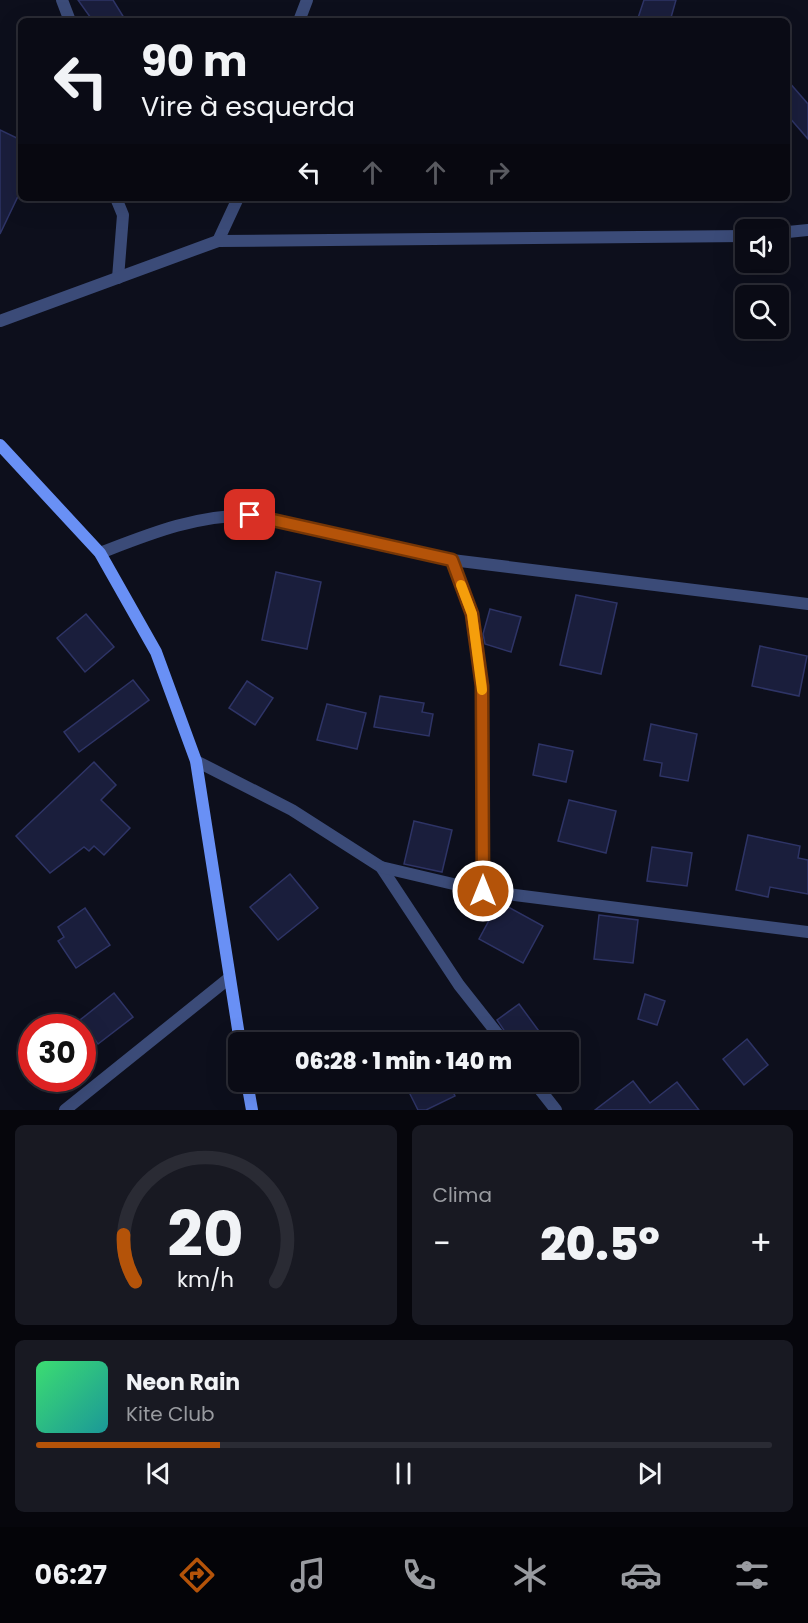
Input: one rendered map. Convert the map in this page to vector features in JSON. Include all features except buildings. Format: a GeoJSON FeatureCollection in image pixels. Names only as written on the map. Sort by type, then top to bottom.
{"type":"FeatureCollection","features":[{"type":"Feature","properties":{"kind":"street"},"geometry":{"type":"LineString","coordinates":[[62,0],[69,18]]}},
{"type":"Feature","properties":{"kind":"street"},"geometry":{"type":"LineString","coordinates":[[300,18],[307,0]]}},
{"type":"Feature","properties":{"kind":"street"},"geometry":{"type":"LineString","coordinates":[[117,201],[123,215],[118,278]]}},
{"type":"Feature","properties":{"kind":"street"},"geometry":{"type":"LineString","coordinates":[[218,241],[237,201]]}},
{"type":"Feature","properties":{"kind":"street"},"geometry":{"type":"LineString","coordinates":[[789,232],[808,230]]}},
{"type":"Feature","properties":{"kind":"street"},"geometry":{"type":"LineString","coordinates":[[0,321],[218,241],[735,236]]}},
{"type":"Feature","properties":{"kind":"street"},"geometry":{"type":"LineString","coordinates":[[0,445],[100,553],[156,652],[196,761],[228,979],[238,1032]]}},
{"type":"Feature","properties":{"kind":"street"},"geometry":{"type":"LineString","coordinates":[[100,553],[177,524],[216,516],[250,515],[452,560],[808,604]]}},
{"type":"Feature","properties":{"kind":"street"},"geometry":{"type":"LineString","coordinates":[[452,560],[472,614],[482,686],[483,891]]}},
{"type":"Feature","properties":{"kind":"street"},"geometry":{"type":"LineString","coordinates":[[196,761],[292,810],[381,867],[483,891],[808,932]]}},
{"type":"Feature","properties":{"kind":"street"},"geometry":{"type":"LineString","coordinates":[[381,867],[459,986],[496,1032]]}},
{"type":"Feature","properties":{"kind":"street"},"geometry":{"type":"LineString","coordinates":[[65,1110],[228,979]]}},
{"type":"Feature","properties":{"kind":"street"},"geometry":{"type":"LineString","coordinates":[[249,1092],[252,1110]]}},
{"type":"Feature","properties":{"kind":"street"},"geometry":{"type":"LineString","coordinates":[[542,1092],[556,1110]]}},
{"type":"Feature","properties":{"kind":"slow traffic"},"geometry":{"type":"LineString","coordinates":[[461,585],[472,614],[482,690]]}},
{"type":"Feature","properties":{"kind":"route"},"geometry":{"type":"LineString","coordinates":[[250,515],[452,560],[472,614],[482,686],[483,891]]}}]}
